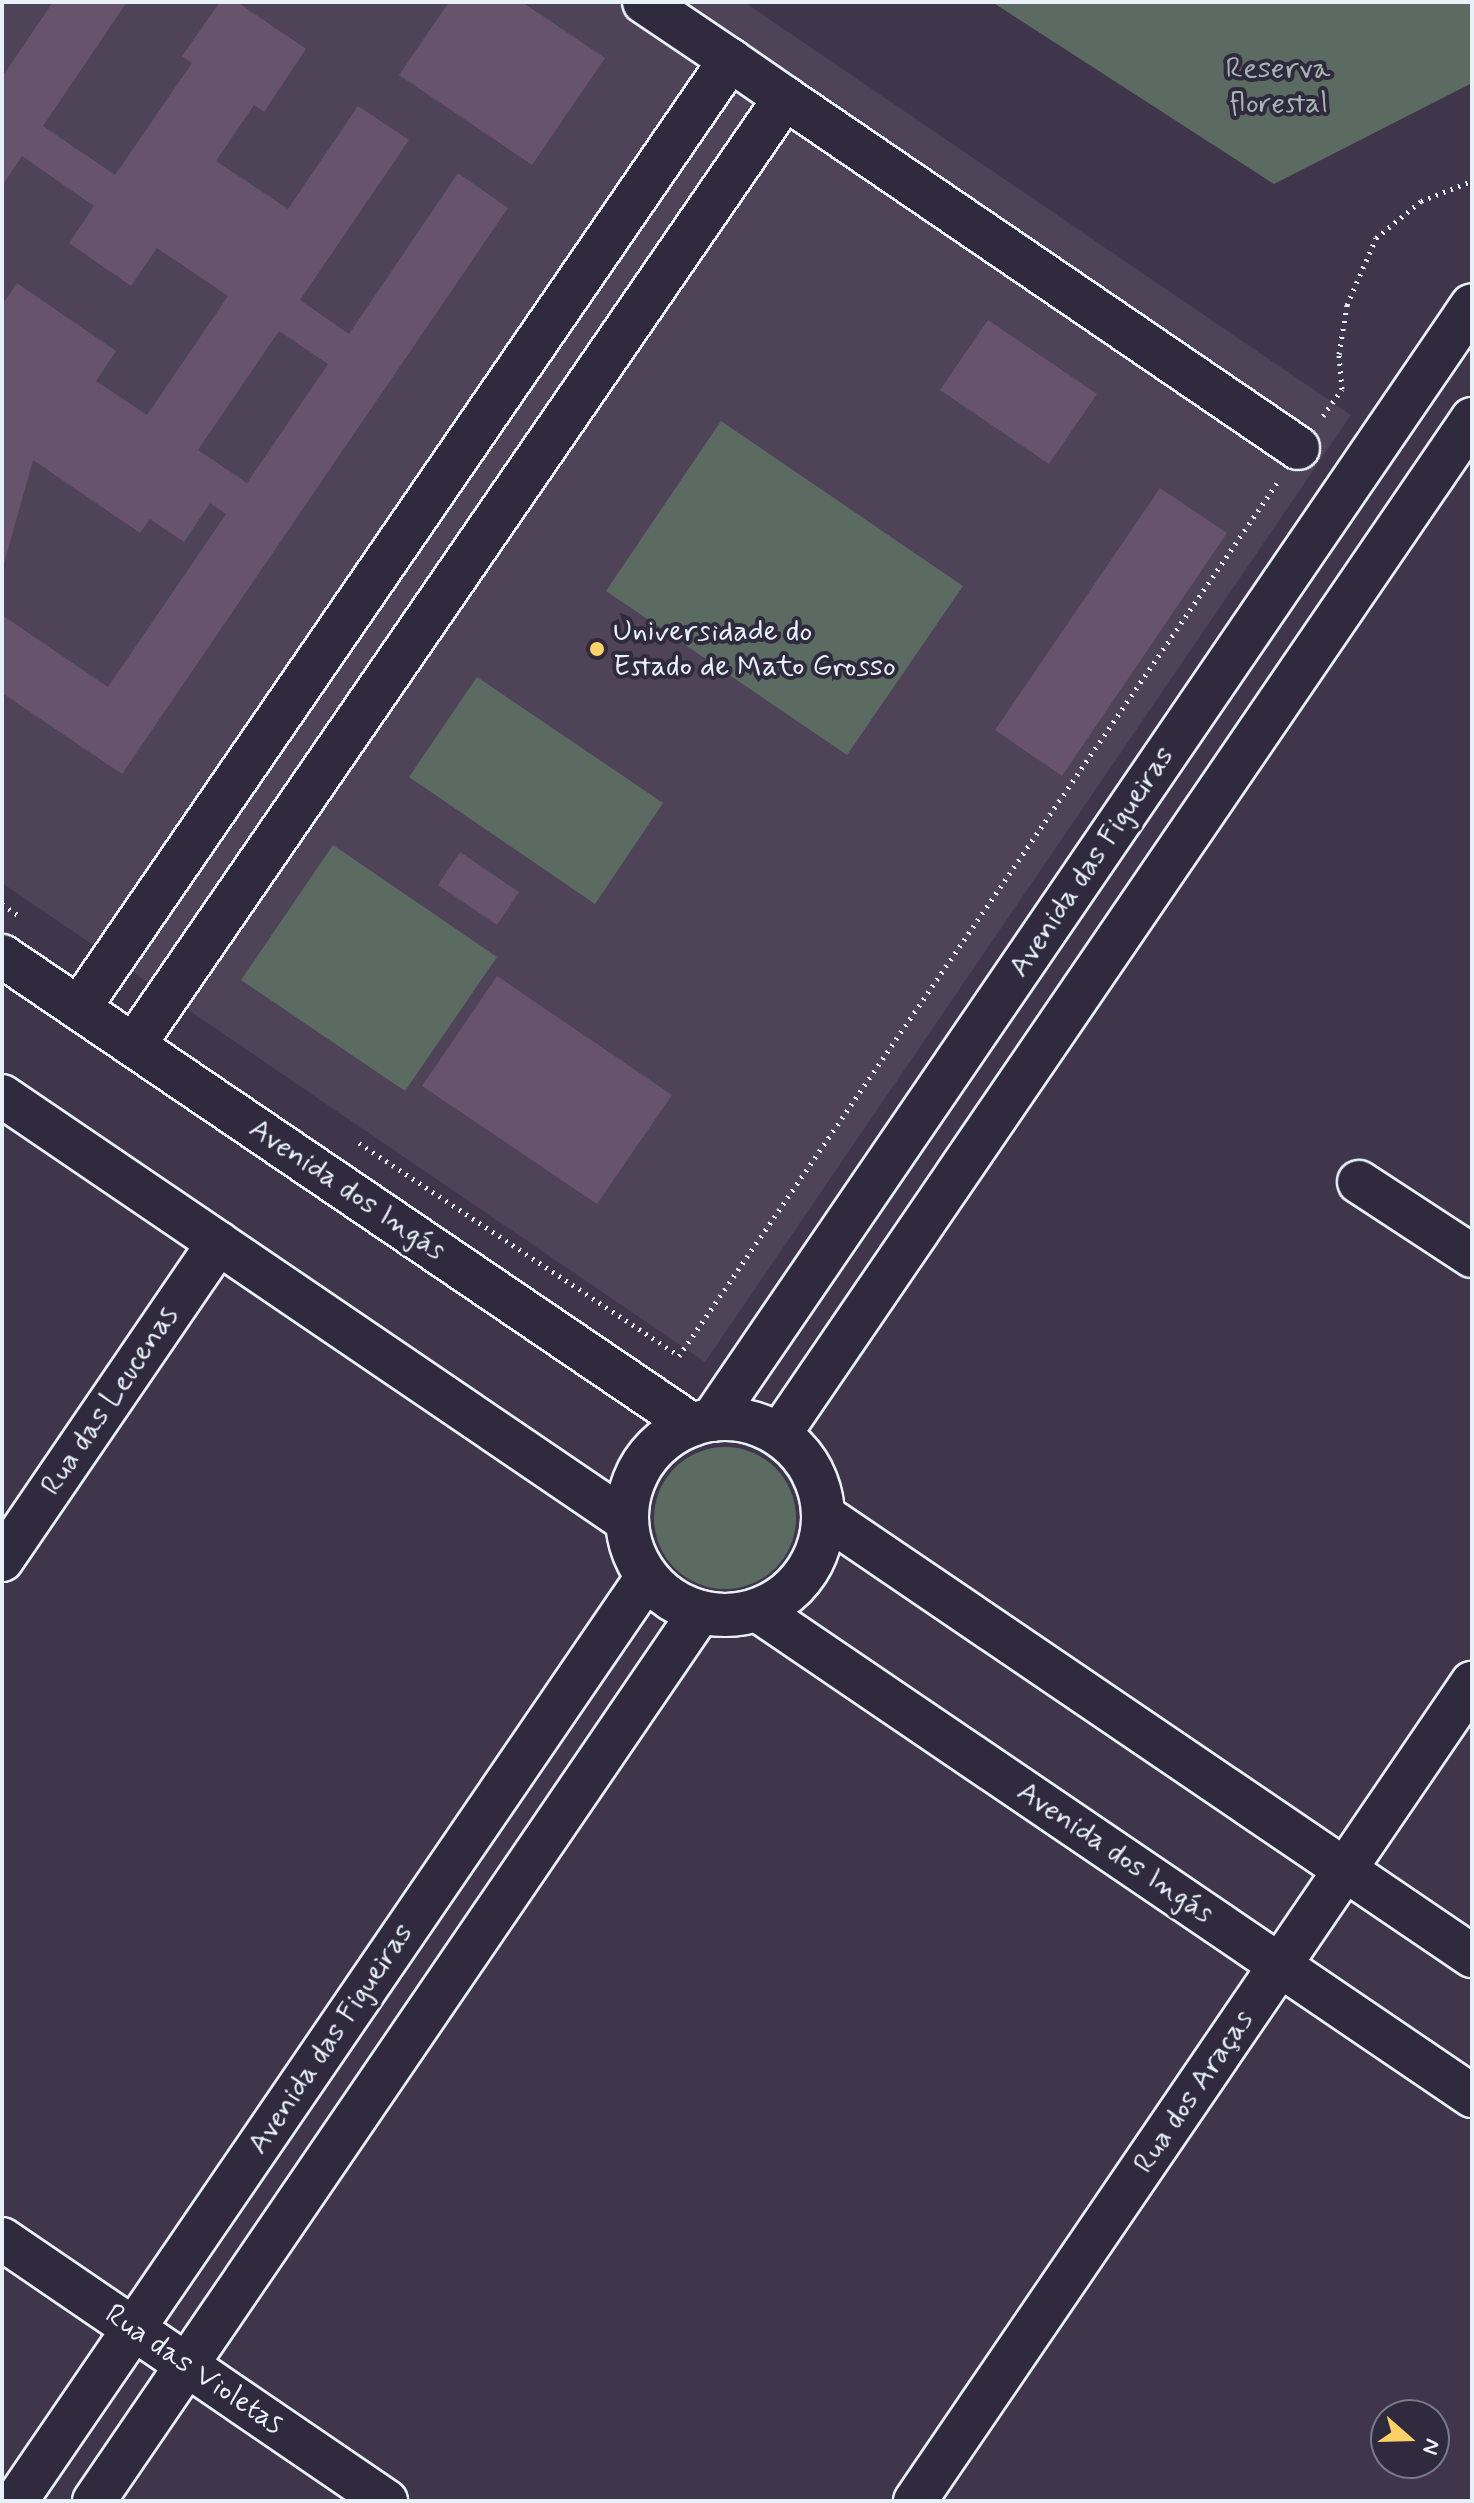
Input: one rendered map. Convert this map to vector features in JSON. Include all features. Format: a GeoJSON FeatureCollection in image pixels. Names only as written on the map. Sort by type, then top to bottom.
{"type":"FeatureCollection","features":[{"type":"Feature","properties":{"kind":"street"},"geometry":{"type":"LineString","coordinates":[[644,2],[1297,452]]}},
{"type":"Feature","properties":{"kind":"street"},"geometry":{"type":"LineString","coordinates":[[79,1008],[730,60]]}},
{"type":"Feature","properties":{"kind":"street"},"geometry":{"type":"LineString","coordinates":[[134,1045],[785,98]]}},
{"type":"Feature","properties":{"kind":"street","name":"Avenida das Figueiras"},"geometry":{"type":"LineString","coordinates":[[702,1422],[1472,305]]}},
{"type":"Feature","properties":{"kind":"street"},"geometry":{"type":"LineString","coordinates":[[779,1435],[1472,419]]}},
{"type":"Feature","properties":{"kind":"street","name":"Avenida dos Ingás"},"geometry":{"type":"LineString","coordinates":[[2,956],[702,1422]]}},
{"type":"Feature","properties":{"kind":"street"},"geometry":{"type":"LineString","coordinates":[[2,1096],[627,1521]]}},
{"type":"Feature","properties":{"kind":"street"},"geometry":{"type":"LineString","coordinates":[[1359,1182],[1472,1256]]}},
{"type":"Feature","properties":{"kind":"street","name":"Rua das Leucenas"},"geometry":{"type":"LineString","coordinates":[[2,1560],[218,1243]]}},
{"type":"Feature","properties":{"kind":"street","name":"Avenida das Figueiras"},"geometry":{"type":"LineString","coordinates":[[736,1419],[779,1435],[801,1454],[815,1476],[823,1515],[818,1552],[805,1575],[787,1593],[757,1610],[728,1616],[700,1612],[667,1598],[647,1577],[635,1558],[627,1521],[633,1482],[646,1459],[663,1440],[702,1422],[736,1419]]}},
{"type":"Feature","properties":{"kind":"street"},"geometry":{"type":"LineString","coordinates":[[823,1515],[1472,1956]]}},
{"type":"Feature","properties":{"kind":"street","name":"Avenida das Figueiras"},"geometry":{"type":"LineString","coordinates":[[16,2501],[647,1577]]}},
{"type":"Feature","properties":{"kind":"street","name":"Avenida dos Ingás"},"geometry":{"type":"LineString","coordinates":[[757,1610],[1472,2096]]}},
{"type":"Feature","properties":{"kind":"street"},"geometry":{"type":"LineString","coordinates":[[94,2501],[700,1612]]}},
{"type":"Feature","properties":{"kind":"street","name":"Rua dos Araças"},"geometry":{"type":"LineString","coordinates":[[915,2501],[1472,1683]]}},
{"type":"Feature","properties":{"kind":"street","name":"Rua das Violetas"},"geometry":{"type":"LineString","coordinates":[[2,2239],[386,2501]]}},
{"type":"Feature","properties":{"kind":"path"},"geometry":{"type":"LineString","coordinates":[[354,1139],[679,1356],[1342,389],[1339,354],[1347,305],[1376,238],[1421,201],[1472,181]]}},
{"type":"Feature","properties":{"kind":"path"},"geometry":{"type":"LineString","coordinates":[[2,904],[27,921]]}},
{"type":"Feature","properties":{"kind":"shaded area","name":"Universidade do Estado de Mato Grosso"},"geometry":{"type":"Polygon","coordinates":[[[2,2],[744,2],[1351,415],[705,1362],[2,883],[2,2]]]}},
{"type":"Feature","properties":{"kind":"green space","name":"Reserva florestal"},"geometry":{"type":"Polygon","coordinates":[[[992,2],[1472,2],[1472,83],[1274,184],[992,2]]]}},
{"type":"Feature","properties":{"kind":"green space"},"geometry":{"type":"Polygon","coordinates":[[[721,421],[963,586],[847,755],[606,591],[721,421]]]}},
{"type":"Feature","properties":{"kind":"green space"},"geometry":{"type":"Polygon","coordinates":[[[477,677],[663,803],[595,904],[409,777],[477,677]]]}},
{"type":"Feature","properties":{"kind":"green space"},"geometry":{"type":"Polygon","coordinates":[[[333,845],[497,957],[405,1091],[241,980],[333,845]]]}},
{"type":"Feature","properties":{"kind":"green space"},"geometry":{"type":"Polygon","coordinates":[[[725,1447],[752,1452],[775,1468],[791,1491],[796,1518],[791,1545],[775,1568],[752,1584],[725,1589],[698,1584],[675,1568],[659,1545],[654,1518],[659,1491],[675,1468],[698,1452],[725,1447]]]}},
{"type":"Feature","properties":{"kind":"building"},"geometry":{"type":"Polygon","coordinates":[[[53,2],[127,2],[43,126],[115,175],[192,63],[182,56],[220,2],[237,2],[306,49],[264,112],[254,105],[216,161],[288,209],[358,106],[409,140],[300,300],[349,334],[458,173],[508,208],[122,774],[2,693],[2,615],[108,687],[226,514],[210,503],[184,542],[150,519],[140,533],[33,460],[2,571],[2,305],[17,283],[116,351],[96,381],[147,415],[228,296],[157,248],[131,286],[69,243],[94,206],[22,156],[2,186],[2,77],[53,2]],[[279,331],[198,450],[247,483],[328,364],[279,331]]]}},
{"type":"Feature","properties":{"kind":"building"},"geometry":{"type":"Polygon","coordinates":[[[449,2],[522,2],[605,58],[532,165],[399,75],[449,2]]]}},
{"type":"Feature","properties":{"kind":"building"},"geometry":{"type":"Polygon","coordinates":[[[988,320],[1097,394],[1049,464],[940,390],[988,320]]]}},
{"type":"Feature","properties":{"kind":"building"},"geometry":{"type":"Polygon","coordinates":[[[1160,488],[1227,533],[1062,776],[995,730],[1160,488]]]}},
{"type":"Feature","properties":{"kind":"building"},"geometry":{"type":"Polygon","coordinates":[[[460,852],[519,892],[497,925],[438,885],[460,852]]]}},
{"type":"Feature","properties":{"kind":"building"},"geometry":{"type":"Polygon","coordinates":[[[497,976],[672,1095],[597,1204],[422,1086],[497,976]]]}},
{"type":"Feature","properties":{"kind":"place","name":"Universidade do Estado de Mato Grosso"},"geometry":{"type":"Point","coordinates":[597,649]}}]}
